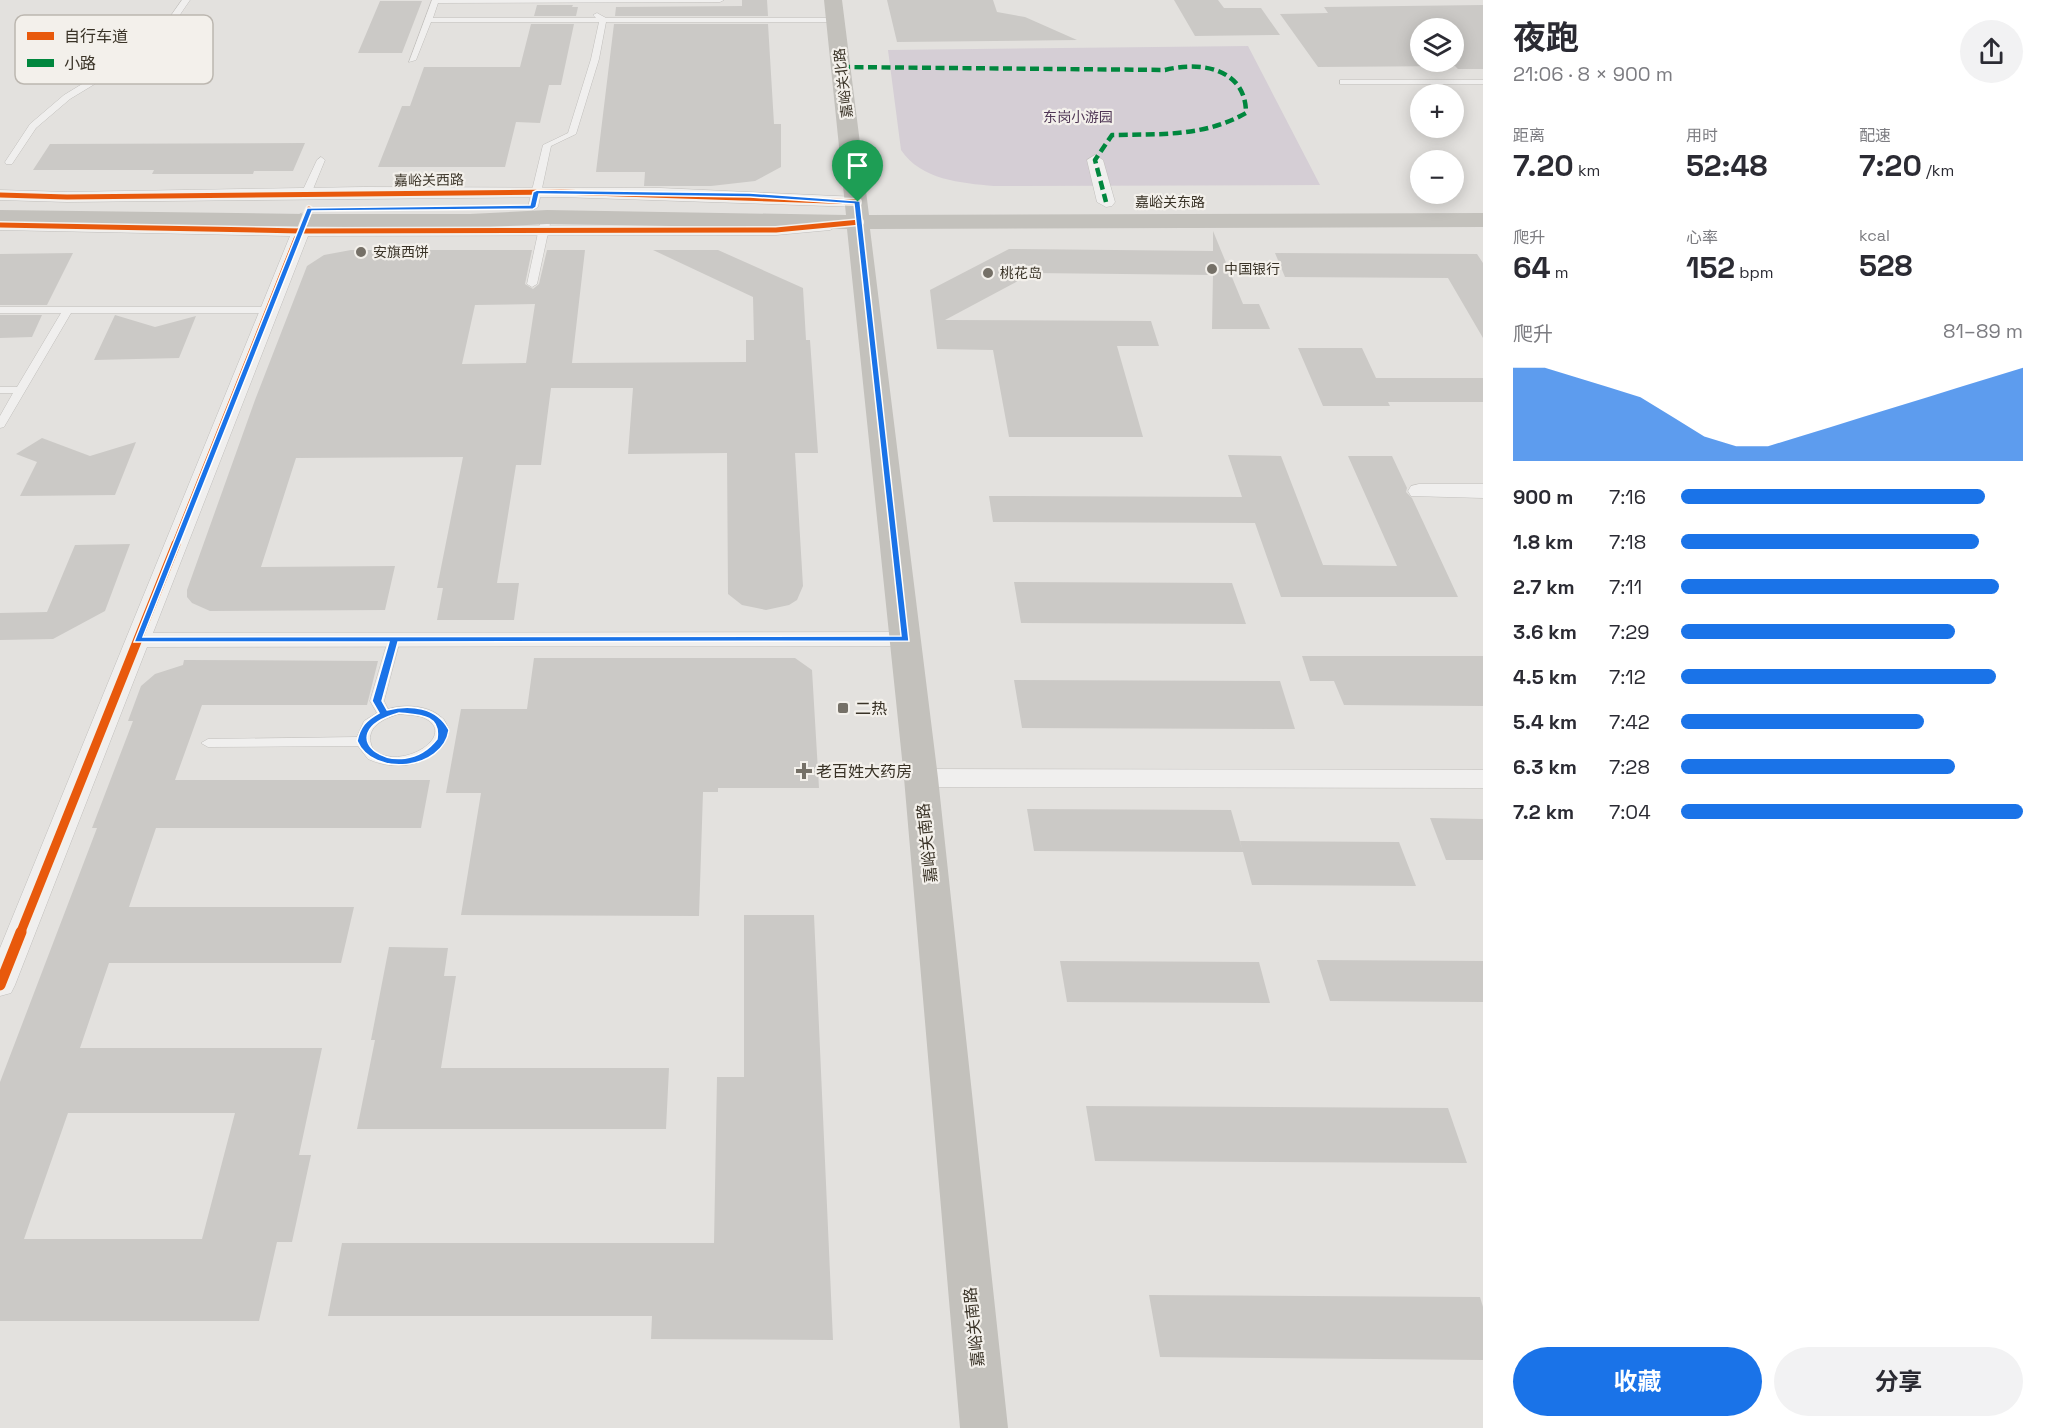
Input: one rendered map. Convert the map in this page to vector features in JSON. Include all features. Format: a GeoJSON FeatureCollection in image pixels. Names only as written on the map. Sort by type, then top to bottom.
{"type":"FeatureCollection","features":[{"type":"Feature","properties":{"kind":"main road","name":"嘉峪关北路"},"geometry":{"type":"LineString","coordinates":[[835,10],[859,212]]}},
{"type":"Feature","properties":{"kind":"main road","name":"嘉峪关东路"},"geometry":{"type":"LineString","coordinates":[[859,212],[1106,202],[1483,202]]}},
{"type":"Feature","properties":{"kind":"main road"},"geometry":{"type":"LineString","coordinates":[[0,204],[470,221],[540,211],[859,212]]}},
{"type":"Feature","properties":{"kind":"main road","name":"嘉峪关东路"},"geometry":{"type":"LineString","coordinates":[[859,212],[1483,220]]}},
{"type":"Feature","properties":{"kind":"main road","name":"嘉峪关南路"},"geometry":{"type":"LineString","coordinates":[[859,212],[921,778],[984,1428]]}},
{"type":"Feature","properties":{"kind":"main road"},"geometry":{"type":"LineString","coordinates":[[0,217],[305,214]]}},
{"type":"Feature","properties":{"kind":"street"},"geometry":{"type":"LineString","coordinates":[[1095,160],[1106,202]]}},
{"type":"Feature","properties":{"kind":"street"},"geometry":{"type":"LineString","coordinates":[[0,195],[67,197],[305,214]]}},
{"type":"Feature","properties":{"kind":"street"},"geometry":{"type":"LineString","coordinates":[[0,225],[305,214]]}},
{"type":"Feature","properties":{"kind":"street"},"geometry":{"type":"LineString","coordinates":[[0,985],[269,310],[305,214]]}},
{"type":"Feature","properties":{"kind":"street"},"geometry":{"type":"LineString","coordinates":[[1419,491],[1483,491]]}},
{"type":"Feature","properties":{"kind":"street"},"geometry":{"type":"LineString","coordinates":[[137,640],[906,639]]}},
{"type":"Feature","properties":{"kind":"street"},"geometry":{"type":"LineString","coordinates":[[921,778],[1483,779]]}},
{"type":"Feature","properties":{"kind":"lane"},"geometry":{"type":"LineString","coordinates":[[176,15],[186,0]]}},
{"type":"Feature","properties":{"kind":"lane"},"geometry":{"type":"LineString","coordinates":[[601,0],[596,14],[603,20]]}},
{"type":"Feature","properties":{"kind":"lane"},"geometry":{"type":"LineString","coordinates":[[412,60],[435,1],[720,0]]}},
{"type":"Feature","properties":{"kind":"lane"},"geometry":{"type":"LineString","coordinates":[[428,20],[603,20],[835,10]]}},
{"type":"Feature","properties":{"kind":"lane"},"geometry":{"type":"LineString","coordinates":[[532,284],[547,145],[572,134],[595,59],[603,20]]}},
{"type":"Feature","properties":{"kind":"lane"},"geometry":{"type":"LineString","coordinates":[[1343,82],[1483,82]]}},
{"type":"Feature","properties":{"kind":"lane"},"geometry":{"type":"LineString","coordinates":[[9,162],[33,126],[66,97],[88,84]]}},
{"type":"Feature","properties":{"kind":"lane"},"geometry":{"type":"LineString","coordinates":[[305,214],[321,160]]}},
{"type":"Feature","properties":{"kind":"lane"},"geometry":{"type":"LineString","coordinates":[[0,310],[269,310]]}},
{"type":"Feature","properties":{"kind":"lane"},"geometry":{"type":"LineString","coordinates":[[0,425],[68,310]]}},
{"type":"Feature","properties":{"kind":"lane"},"geometry":{"type":"LineString","coordinates":[[0,390],[22,390]]}},
{"type":"Feature","properties":{"kind":"lane"},"geometry":{"type":"LineString","coordinates":[[384,714],[377,701],[394,640]]}},
{"type":"Feature","properties":{"kind":"lane"},"geometry":{"type":"LineString","coordinates":[[399,710],[429,713],[439,720],[444,730],[442,740],[435,749],[422,758],[407,762],[376,758],[366,751],[362,741],[368,726],[384,714],[399,710]]}},
{"type":"Feature","properties":{"kind":"lane"},"geometry":{"type":"LineString","coordinates":[[208,743],[362,741]]}},
{"type":"Feature","properties":{"kind":"green space","name":"东岗小游园"},"geometry":{"type":"Polygon","coordinates":[[[1248,46],[1320,185],[994,186],[955,181],[931,174],[909,160],[901,150],[888,50],[1248,46]]]}},
{"type":"Feature","properties":{"kind":"building"},"geometry":{"type":"Polygon","coordinates":[[[742,0],[767,0],[768,16],[615,16],[616,7],[742,6],[742,0]]]}},
{"type":"Feature","properties":{"kind":"building"},"geometry":{"type":"Polygon","coordinates":[[[887,0],[993,0],[997,12],[1025,17],[1077,40],[897,42],[887,0]]]}},
{"type":"Feature","properties":{"kind":"building"},"geometry":{"type":"Polygon","coordinates":[[[1174,0],[1218,0],[1224,8],[1261,8],[1280,35],[1195,36],[1174,0]]]}},
{"type":"Feature","properties":{"kind":"building"},"geometry":{"type":"Polygon","coordinates":[[[380,1],[422,1],[402,53],[358,53],[380,1]]]}},
{"type":"Feature","properties":{"kind":"building"},"geometry":{"type":"Polygon","coordinates":[[[537,5],[578,7],[576,16],[534,16],[537,5]]]}},
{"type":"Feature","properties":{"kind":"building"},"geometry":{"type":"Polygon","coordinates":[[[1483,5],[1483,69],[1464,69],[1464,18],[1410,18],[1410,66],[1318,67],[1280,14],[1328,13],[1324,7],[1483,5]]]}},
{"type":"Feature","properties":{"kind":"building"},"geometry":{"type":"Polygon","coordinates":[[[531,24],[574,24],[561,85],[549,85],[540,123],[516,122],[505,167],[378,167],[402,106],[410,106],[424,67],[520,67],[531,24]]]}},
{"type":"Feature","properties":{"kind":"building"},"geometry":{"type":"Polygon","coordinates":[[[614,24],[768,24],[774,124],[781,124],[781,167],[755,181],[711,186],[644,186],[645,172],[596,172],[614,24]]]}},
{"type":"Feature","properties":{"kind":"building"},"geometry":{"type":"Polygon","coordinates":[[[305,143],[293,171],[254,171],[253,174],[152,174],[154,170],[33,170],[50,144],[305,143]]]}},
{"type":"Feature","properties":{"kind":"building"},"geometry":{"type":"Polygon","coordinates":[[[1213,231],[1243,304],[1259,304],[1270,329],[1212,329],[1213,275],[1033,273],[945,320],[1151,321],[1159,346],[1117,346],[1143,437],[1009,437],[993,350],[937,349],[930,290],[1009,249],[1213,251],[1213,231]]]}},
{"type":"Feature","properties":{"kind":"building"},"geometry":{"type":"Polygon","coordinates":[[[351,250],[532,250],[525,284],[533,289],[539,284],[547,250],[585,250],[572,363],[746,362],[746,340],[754,340],[753,297],[653,250],[718,250],[803,288],[806,340],[810,340],[818,453],[795,453],[803,586],[797,600],[789,605],[766,610],[742,605],[728,594],[727,453],[628,454],[633,388],[551,388],[541,465],[516,465],[497,583],[519,583],[514,620],[437,620],[443,588],[437,588],[463,457],[296,458],[261,567],[395,566],[385,610],[210,611],[192,603],[187,597],[187,590],[255,400],[307,266],[324,255],[351,250]],[[535,304],[475,305],[462,364],[526,363],[535,304]]]}},
{"type":"Feature","properties":{"kind":"building"},"geometry":{"type":"Polygon","coordinates":[[[73,253],[47,305],[0,305],[0,254],[73,253]]]}},
{"type":"Feature","properties":{"kind":"building"},"geometry":{"type":"Polygon","coordinates":[[[1275,253],[1477,254],[1483,263],[1483,338],[1448,278],[1285,277],[1275,253]]]}},
{"type":"Feature","properties":{"kind":"building"},"geometry":{"type":"Polygon","coordinates":[[[0,315],[42,315],[32,337],[0,338],[0,315]]]}},
{"type":"Feature","properties":{"kind":"building"},"geometry":{"type":"Polygon","coordinates":[[[115,315],[155,327],[196,316],[179,358],[94,360],[115,315]]]}},
{"type":"Feature","properties":{"kind":"building"},"geometry":{"type":"Polygon","coordinates":[[[1298,348],[1362,348],[1376,378],[1483,378],[1483,402],[1388,402],[1390,406],[1323,406],[1298,348]]]}},
{"type":"Feature","properties":{"kind":"building"},"geometry":{"type":"Polygon","coordinates":[[[42,438],[90,456],[136,442],[115,495],[20,496],[37,462],[16,454],[42,438]]]}},
{"type":"Feature","properties":{"kind":"building"},"geometry":{"type":"Polygon","coordinates":[[[1228,455],[1281,456],[1323,565],[1397,566],[1348,456],[1392,456],[1407,488],[1406,492],[1412,498],[1458,597],[1281,597],[1255,523],[993,522],[989,496],[1242,497],[1228,455]]]}},
{"type":"Feature","properties":{"kind":"building"},"geometry":{"type":"Polygon","coordinates":[[[130,544],[105,611],[53,639],[0,640],[0,613],[47,612],[75,545],[130,544]]]}},
{"type":"Feature","properties":{"kind":"building"},"geometry":{"type":"Polygon","coordinates":[[[1014,582],[1232,583],[1246,624],[1021,623],[1014,582]]]}},
{"type":"Feature","properties":{"kind":"building"},"geometry":{"type":"Polygon","coordinates":[[[1302,656],[1483,656],[1483,706],[1344,705],[1334,681],[1310,681],[1302,656]]]}},
{"type":"Feature","properties":{"kind":"building"},"geometry":{"type":"Polygon","coordinates":[[[534,658],[795,658],[812,670],[819,788],[718,788],[718,792],[703,792],[699,916],[461,915],[481,793],[446,793],[461,709],[527,709],[534,658]]]}},
{"type":"Feature","properties":{"kind":"building"},"geometry":{"type":"Polygon","coordinates":[[[184,660],[378,661],[367,705],[202,705],[175,780],[430,780],[421,828],[156,828],[129,907],[354,907],[341,963],[109,963],[80,1048],[322,1048],[299,1155],[311,1155],[292,1242],[277,1242],[259,1321],[0,1321],[0,1082],[97,828],[92,828],[133,721],[128,721],[141,686],[155,674],[183,665],[184,660]],[[68,1113],[24,1239],[202,1239],[235,1113],[68,1113]]]}},
{"type":"Feature","properties":{"kind":"building"},"geometry":{"type":"Polygon","coordinates":[[[1014,680],[1280,681],[1295,729],[1022,728],[1014,680]]]}},
{"type":"Feature","properties":{"kind":"building"},"geometry":{"type":"Polygon","coordinates":[[[1027,809],[1231,810],[1243,852],[1034,851],[1027,809]]]}},
{"type":"Feature","properties":{"kind":"building"},"geometry":{"type":"Polygon","coordinates":[[[1430,818],[1483,819],[1483,860],[1446,860],[1430,818]]]}},
{"type":"Feature","properties":{"kind":"building"},"geometry":{"type":"Polygon","coordinates":[[[1240,841],[1399,842],[1416,886],[1252,885],[1240,841]]]}},
{"type":"Feature","properties":{"kind":"building"},"geometry":{"type":"Polygon","coordinates":[[[744,915],[814,915],[833,1340],[651,1339],[652,1316],[328,1316],[342,1243],[714,1243],[717,1077],[744,1077],[744,915]]]}},
{"type":"Feature","properties":{"kind":"building"},"geometry":{"type":"Polygon","coordinates":[[[389,947],[448,948],[444,976],[456,976],[441,1068],[669,1068],[666,1129],[357,1129],[375,1040],[371,1040],[389,947]]]}},
{"type":"Feature","properties":{"kind":"building"},"geometry":{"type":"Polygon","coordinates":[[[1317,960],[1483,961],[1483,1002],[1330,1001],[1317,960]]]}},
{"type":"Feature","properties":{"kind":"building"},"geometry":{"type":"Polygon","coordinates":[[[1060,961],[1259,962],[1270,1003],[1067,1002],[1060,961]]]}},
{"type":"Feature","properties":{"kind":"building"},"geometry":{"type":"Polygon","coordinates":[[[1086,1106],[1448,1108],[1467,1163],[1095,1161],[1086,1106]]]}},
{"type":"Feature","properties":{"kind":"building"},"geometry":{"type":"Polygon","coordinates":[[[1149,1295],[1480,1297],[1483,1307],[1483,1360],[1160,1357],[1149,1295]]]}},
{"type":"Feature","properties":{"kind":"marked path"},"geometry":{"type":"LineString","coordinates":[[841,67],[1165,70],[1191,66],[1217,70],[1233,77],[1246,103],[1246,113],[1231,122],[1215,128],[1181,133],[1112,135],[1095,160],[1106,202]]}},
{"type":"Feature","properties":{"kind":"cycle path","name":"嘉峪关西路"},"geometry":{"type":"LineString","coordinates":[[0,195],[67,197],[561,192],[759,196],[858,202]]}},
{"type":"Feature","properties":{"kind":"cycle path"},"geometry":{"type":"LineString","coordinates":[[0,985],[309,209]]}},
{"type":"Feature","properties":{"kind":"cycle path"},"geometry":{"type":"LineString","coordinates":[[0,225],[300,231],[776,230],[860,222]]}},
{"type":"Feature","properties":{"kind":"place","name":"安旗西饼"},"geometry":{"type":"Point","coordinates":[361,252]}},
{"type":"Feature","properties":{"kind":"place","name":"中国银行"},"geometry":{"type":"Point","coordinates":[1212,269]}},
{"type":"Feature","properties":{"kind":"place","name":"桃花岛"},"geometry":{"type":"Point","coordinates":[988,273]}},
{"type":"Feature","properties":{"kind":"place","name":"二热"},"geometry":{"type":"Point","coordinates":[843,708]}},
{"type":"Feature","properties":{"kind":"place","name":"老百姓大药房"},"geometry":{"type":"Point","coordinates":[804,771]}},
{"type":"Feature","properties":{"kind":"route"},"geometry":{"type":"LineString","coordinates":[[858,202],[750,195],[537,192],[533,207],[309,209],[137,640],[394,640],[377,701],[384,714],[372,721],[364,731],[362,741],[366,751],[376,758],[390,762],[407,762],[422,758],[435,749],[442,740],[444,730],[439,720],[429,713],[399,710],[384,714],[377,701],[394,640],[906,639],[858,202]]}}]}
